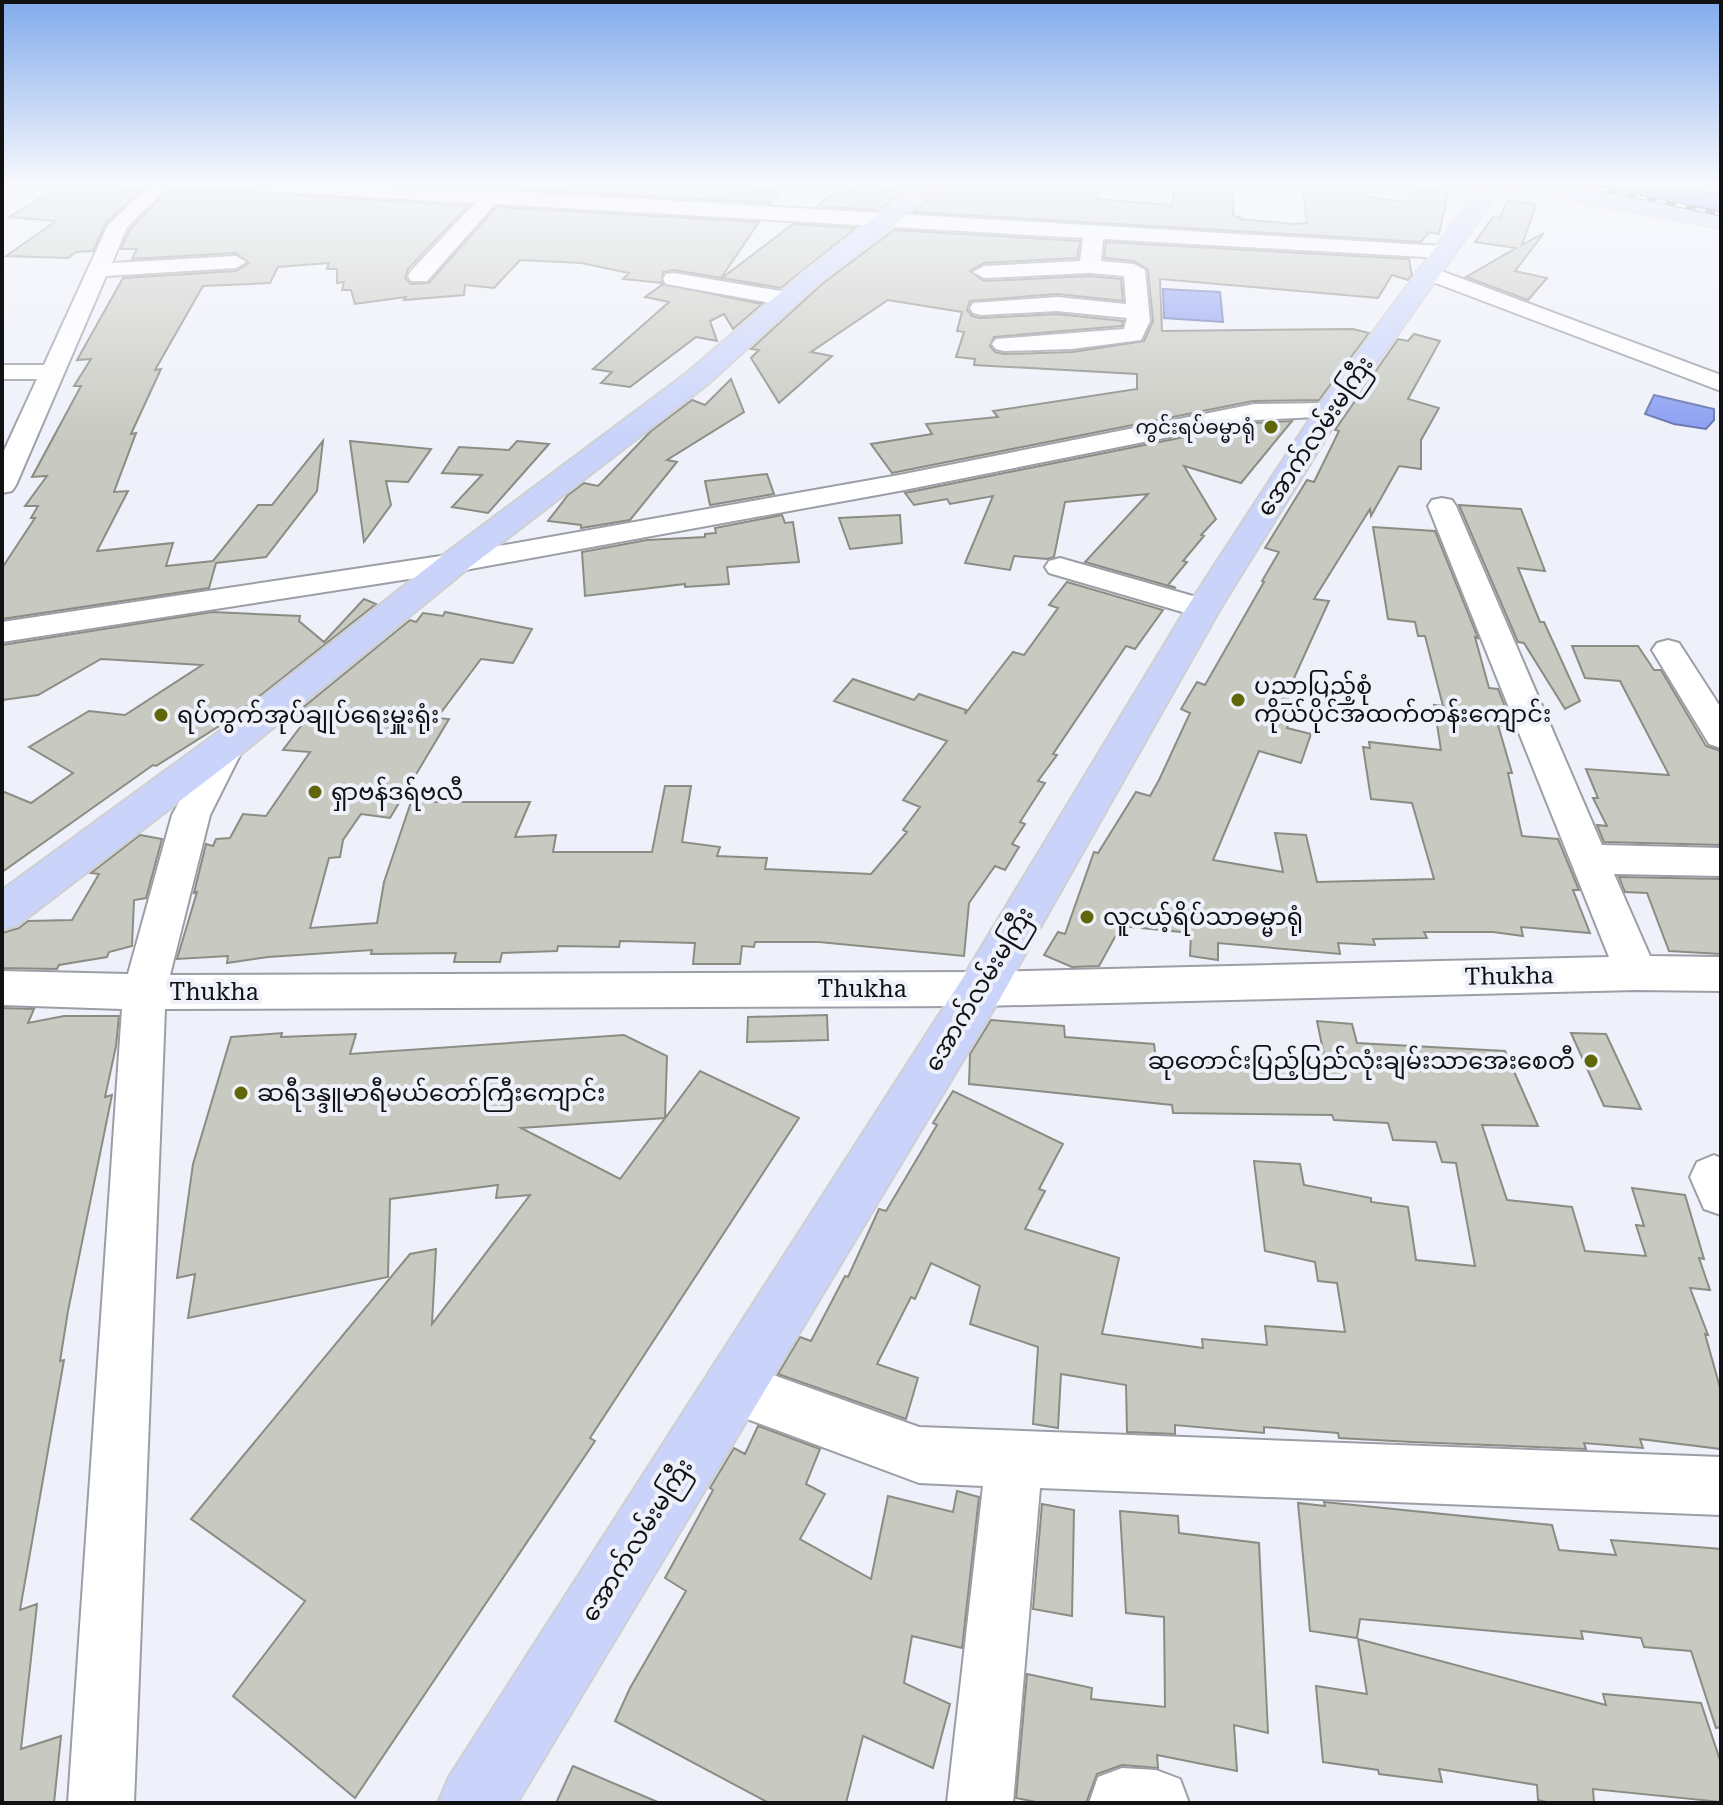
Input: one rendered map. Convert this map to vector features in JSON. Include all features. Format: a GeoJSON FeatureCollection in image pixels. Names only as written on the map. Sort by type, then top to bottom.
{"type":"FeatureCollection","features":[{"type":"Feature","properties":{"kind":"main road"},"geometry":{"type":"LineString","coordinates":[[2,913],[227,745],[454,563],[698,378],[826,268]]}},
{"type":"Feature","properties":{"kind":"main road","name":"အောက်လမ်းမကြီး"},"geometry":{"type":"LineString","coordinates":[[475,1803],[981,989],[1203,609],[1329,411],[1432,268]]}},
{"type":"Feature","properties":{"kind":"street"},"geometry":{"type":"LineString","coordinates":[[3,480],[13,434],[54,372],[98,270],[128,268]]}},
{"type":"Feature","properties":{"kind":"street"},"geometry":{"type":"LineString","coordinates":[[419,276],[426,268]]}},
{"type":"Feature","properties":{"kind":"street"},"geometry":{"type":"LineString","coordinates":[[984,272],[1064,268]]}},
{"type":"Feature","properties":{"kind":"street"},"geometry":{"type":"LineString","coordinates":[[1004,344],[1059,343],[1133,335],[1139,321],[1134,270],[1108,268]]}},
{"type":"Feature","properties":{"kind":"street"},"geometry":{"type":"LineString","coordinates":[[1451,268],[1721,384]]}},
{"type":"Feature","properties":{"kind":"street"},"geometry":{"type":"LineString","coordinates":[[674,279],[787,299]]}},
{"type":"Feature","properties":{"kind":"street"},"geometry":{"type":"LineString","coordinates":[[979,310],[1068,304],[1138,312]]}},
{"type":"Feature","properties":{"kind":"street"},"geometry":{"type":"LineString","coordinates":[[2,372],[54,372]]}},
{"type":"Feature","properties":{"kind":"street"},"geometry":{"type":"LineString","coordinates":[[2,632],[454,563],[899,483],[1254,412],[1329,411]]}},
{"type":"Feature","properties":{"kind":"street"},"geometry":{"type":"LineString","coordinates":[[1442,506],[1636,973]]}},
{"type":"Feature","properties":{"kind":"street"},"geometry":{"type":"LineString","coordinates":[[1060,567],[1203,609]]}},
{"type":"Feature","properties":{"kind":"street"},"geometry":{"type":"LineString","coordinates":[[1668,650],[1721,736]]}},
{"type":"Feature","properties":{"kind":"street"},"geometry":{"type":"LineString","coordinates":[[101,1803],[144,992],[191,815],[227,745]]}},
{"type":"Feature","properties":{"kind":"street"},"geometry":{"type":"LineString","coordinates":[[1589,859],[1721,862]]}},
{"type":"Feature","properties":{"kind":"street","name":"Thukha"},"geometry":{"type":"LineString","coordinates":[[2,988],[144,992],[981,989],[1636,973],[1721,974]]}},
{"type":"Feature","properties":{"kind":"street"},"geometry":{"type":"LineString","coordinates":[[731,1387],[919,1455],[1721,1486]]}},
{"type":"Feature","properties":{"kind":"street"},"geometry":{"type":"LineString","coordinates":[[980,1803],[1014,1458]]}},
{"type":"Feature","properties":{"kind":"street"},"geometry":{"type":"LineString","coordinates":[[1122,1803],[1156,1803]]}},
{"type":"Feature","properties":{"kind":"water"},"geometry":{"type":"Polygon","coordinates":[[[1163,289],[1220,292],[1223,322],[1164,318],[1163,289]]]}},
{"type":"Feature","properties":{"kind":"water"},"geometry":{"type":"Polygon","coordinates":[[[1654,395],[1714,409],[1714,420],[1706,429],[1674,424],[1645,414],[1654,395]]]}},
{"type":"Feature","properties":{"kind":"building"},"geometry":{"type":"Polygon","coordinates":[[[240,268],[277,268],[270,283],[203,286],[155,370],[161,369],[131,434],[136,433],[114,492],[128,491],[97,551],[173,543],[166,566],[213,561],[258,505],[272,505],[323,441],[317,491],[266,557],[216,563],[209,588],[2,619],[2,568],[35,518],[31,518],[38,506],[25,506],[47,476],[32,477],[81,386],[74,386],[91,359],[77,360],[123,278],[240,268]]]}},
{"type":"Feature","properties":{"kind":"building"},"geometry":{"type":"Polygon","coordinates":[[[409,268],[405,278],[411,284],[429,283],[442,268],[512,268],[494,288],[465,285],[464,295],[404,300],[406,297],[355,304],[351,290],[342,290],[344,282],[337,283],[337,269],[327,269],[409,268]]]}},
{"type":"Feature","properties":{"kind":"building"},"geometry":{"type":"Polygon","coordinates":[[[606,268],[728,268],[721,278],[674,270],[663,272],[662,283],[623,279],[629,273],[606,268]]]}},
{"type":"Feature","properties":{"kind":"building"},"geometry":{"type":"Polygon","coordinates":[[[735,268],[806,268],[781,288],[722,278],[735,268]]]}},
{"type":"Feature","properties":{"kind":"building"},"geometry":{"type":"Polygon","coordinates":[[[843,268],[975,268],[970,271],[984,281],[1090,276],[1121,279],[1123,301],[1057,294],[970,301],[967,310],[972,316],[980,318],[1057,314],[1123,321],[1122,326],[994,337],[990,346],[995,352],[1004,354],[1072,352],[1144,341],[1153,321],[1148,270],[1145,268],[1411,268],[1412,275],[1408,280],[1392,275],[1378,298],[1160,279],[1162,331],[1353,329],[1369,333],[1319,400],[1253,401],[892,473],[871,444],[932,434],[926,424],[998,417],[993,411],[1137,389],[1137,374],[974,365],[975,359],[956,357],[964,332],[957,331],[962,312],[888,300],[811,352],[832,356],[779,403],[751,358],[759,350],[751,349],[843,268]]]}},
{"type":"Feature","properties":{"kind":"building"},"geometry":{"type":"Polygon","coordinates":[[[1481,268],[1517,268],[1515,271],[1547,278],[1528,300],[1466,277],[1481,268]]]}},
{"type":"Feature","properties":{"kind":"building"},"geometry":{"type":"Polygon","coordinates":[[[663,284],[762,304],[733,329],[724,314],[710,321],[717,341],[696,337],[630,387],[601,383],[612,372],[593,369],[669,302],[645,297],[663,284]]]}},
{"type":"Feature","properties":{"kind":"building"},"geometry":{"type":"Polygon","coordinates":[[[1414,334],[1440,341],[1408,399],[1439,408],[1421,440],[1421,469],[1399,466],[1371,516],[1370,509],[1314,599],[1329,601],[1294,678],[1308,683],[1290,712],[1294,713],[1287,728],[1311,734],[1301,763],[1259,751],[1213,860],[1283,872],[1275,833],[1306,835],[1317,882],[1434,879],[1412,803],[1371,799],[1363,747],[1370,748],[1369,742],[1441,750],[1434,705],[1443,706],[1425,636],[1418,636],[1415,622],[1388,619],[1373,527],[1435,531],[1478,638],[1475,637],[1489,688],[1498,689],[1512,727],[1498,725],[1512,773],[1508,773],[1522,836],[1558,839],[1579,890],[1573,890],[1590,933],[1521,927],[1523,936],[1493,932],[1424,932],[1427,938],[1373,939],[1375,945],[1338,943],[1340,954],[1218,943],[1218,960],[1190,956],[1191,933],[1121,926],[1099,966],[1072,967],[1044,955],[1058,932],[1065,934],[1094,852],[1098,853],[1136,792],[1150,796],[1159,780],[1190,713],[1181,709],[1197,682],[1205,685],[1264,582],[1279,552],[1265,548],[1307,480],[1314,482],[1339,431],[1335,430],[1398,339],[1408,341],[1414,334]]]}},
{"type":"Feature","properties":{"kind":"building"},"geometry":{"type":"Polygon","coordinates":[[[731,379],[744,412],[667,460],[677,462],[630,520],[581,528],[581,525],[548,521],[568,495],[584,483],[598,486],[651,431],[692,400],[705,405],[731,379]]]}},
{"type":"Feature","properties":{"kind":"building"},"geometry":{"type":"Polygon","coordinates":[[[1292,421],[1241,483],[1184,466],[1216,519],[1201,535],[1204,536],[1183,561],[1187,562],[1168,585],[1176,588],[1085,562],[1148,494],[1065,502],[1054,557],[1014,556],[1010,570],[965,563],[993,496],[950,504],[947,499],[914,505],[905,493],[1254,423],[1292,421]]]}},
{"type":"Feature","properties":{"kind":"building"},"geometry":{"type":"Polygon","coordinates":[[[350,441],[431,449],[408,482],[386,481],[391,505],[364,542],[350,441]]]}},
{"type":"Feature","properties":{"kind":"building"},"geometry":{"type":"Polygon","coordinates":[[[517,441],[549,444],[488,513],[452,507],[482,475],[442,473],[459,447],[509,450],[517,441]]]}},
{"type":"Feature","properties":{"kind":"building"},"geometry":{"type":"Polygon","coordinates":[[[767,474],[774,494],[710,505],[705,481],[767,474]]]}},
{"type":"Feature","properties":{"kind":"building"},"geometry":{"type":"Polygon","coordinates":[[[1459,505],[1521,509],[1545,571],[1518,568],[1540,622],[1544,622],[1580,701],[1565,709],[1524,643],[1518,642],[1459,505]]]}},
{"type":"Feature","properties":{"kind":"building"},"geometry":{"type":"Polygon","coordinates":[[[782,515],[785,523],[793,522],[799,562],[727,567],[729,584],[685,587],[685,584],[585,596],[582,552],[647,540],[705,537],[705,534],[716,533],[715,528],[782,515]]]}},
{"type":"Feature","properties":{"kind":"building"},"geometry":{"type":"Polygon","coordinates":[[[900,515],[902,543],[850,549],[839,518],[900,515]]]}},
{"type":"Feature","properties":{"kind":"building"},"geometry":{"type":"Polygon","coordinates":[[[1067,582],[1163,610],[1135,649],[1126,646],[1053,754],[1057,755],[1038,781],[1045,783],[1020,822],[1025,824],[1012,844],[1019,847],[1005,870],[995,866],[969,903],[964,956],[819,942],[755,942],[754,947],[742,946],[740,964],[693,964],[695,943],[620,941],[619,947],[558,946],[557,951],[502,953],[500,962],[454,962],[456,953],[371,954],[372,950],[227,963],[228,956],[177,959],[197,892],[194,893],[206,844],[213,846],[216,839],[230,838],[243,814],[266,816],[310,752],[283,750],[304,722],[289,719],[410,620],[416,622],[423,613],[443,616],[445,612],[532,629],[513,663],[481,659],[437,718],[449,719],[390,818],[361,814],[343,840],[340,857],[329,858],[310,928],[377,923],[384,882],[411,802],[530,802],[515,837],[556,835],[553,852],[652,852],[665,786],[691,786],[682,842],[720,847],[717,856],[767,858],[765,869],[871,874],[907,832],[903,830],[920,807],[903,800],[947,741],[834,701],[853,679],[914,700],[919,694],[966,710],[965,714],[1013,652],[1024,655],[1058,608],[1049,605],[1067,582]]]}},
{"type":"Feature","properties":{"kind":"building"},"geometry":{"type":"Polygon","coordinates":[[[364,599],[376,604],[232,718],[153,765],[2,872],[2,791],[31,803],[73,773],[29,747],[89,711],[125,715],[202,665],[101,659],[38,695],[2,700],[2,645],[212,612],[300,616],[299,621],[324,642],[364,599]]]}},
{"type":"Feature","properties":{"kind":"building"},"geometry":{"type":"Polygon","coordinates":[[[1572,646],[1638,646],[1654,670],[1661,670],[1706,746],[1721,751],[1721,845],[1604,842],[1597,825],[1607,826],[1593,798],[1598,798],[1586,769],[1669,775],[1620,681],[1585,678],[1572,646]]]}},
{"type":"Feature","properties":{"kind":"building"},"geometry":{"type":"Polygon","coordinates":[[[140,835],[162,839],[146,898],[134,900],[132,946],[109,952],[107,957],[59,965],[57,969],[2,968],[2,933],[19,928],[28,921],[72,920],[99,874],[91,873],[140,835]]]}},
{"type":"Feature","properties":{"kind":"building"},"geometry":{"type":"Polygon","coordinates":[[[1619,877],[1721,879],[1721,954],[1669,951],[1647,893],[1625,892],[1619,877]]]}},
{"type":"Feature","properties":{"kind":"building"},"geometry":{"type":"Polygon","coordinates":[[[2,1008],[34,1009],[28,1023],[64,1016],[119,1016],[105,1097],[112,1095],[68,1311],[60,1361],[64,1360],[20,1610],[37,1604],[21,1749],[61,1736],[54,1803],[2,1803],[2,1008]]]}},
{"type":"Feature","properties":{"kind":"building"},"geometry":{"type":"Polygon","coordinates":[[[827,1015],[828,1040],[747,1042],[748,1017],[827,1015]]]}},
{"type":"Feature","properties":{"kind":"building"},"geometry":{"type":"Polygon","coordinates":[[[991,1020],[1064,1026],[1065,1037],[1154,1044],[1156,1059],[1321,1064],[1319,1055],[1324,1055],[1317,1021],[1352,1024],[1357,1043],[1505,1051],[1538,1126],[1482,1125],[1507,1200],[1572,1207],[1585,1251],[1646,1256],[1636,1225],[1644,1226],[1632,1188],[1685,1195],[1704,1259],[1699,1258],[1710,1290],[1690,1288],[1708,1335],[1705,1334],[1721,1391],[1721,1449],[1640,1439],[1643,1448],[1584,1443],[1586,1449],[1412,1442],[1339,1438],[1338,1433],[1264,1427],[1264,1433],[1175,1425],[1175,1434],[1127,1432],[1126,1385],[1061,1374],[1058,1428],[1033,1424],[1038,1347],[970,1324],[980,1286],[931,1263],[915,1299],[911,1297],[877,1364],[918,1378],[906,1419],[778,1374],[800,1337],[811,1341],[845,1276],[848,1277],[879,1209],[886,1211],[937,1125],[933,1123],[953,1091],[1063,1144],[1039,1189],[1045,1191],[1025,1229],[1119,1258],[1102,1334],[1203,1348],[1202,1339],[1267,1345],[1265,1326],[1345,1332],[1337,1283],[1318,1281],[1315,1262],[1265,1251],[1254,1161],[1300,1164],[1304,1185],[1371,1198],[1371,1202],[1408,1207],[1416,1260],[1475,1266],[1456,1163],[1442,1162],[1436,1142],[1393,1140],[1388,1123],[1334,1120],[1332,1115],[1173,1113],[1172,1105],[969,1084],[970,1054],[991,1020]]]}},
{"type":"Feature","properties":{"kind":"building"},"geometry":{"type":"Polygon","coordinates":[[[282,1033],[281,1037],[356,1034],[350,1054],[624,1035],[667,1056],[665,1118],[521,1128],[620,1179],[700,1071],[799,1118],[590,1438],[595,1441],[355,1798],[233,1696],[305,1601],[191,1519],[410,1254],[436,1249],[432,1324],[530,1195],[496,1198],[498,1185],[390,1199],[388,1277],[188,1318],[195,1274],[177,1278],[193,1164],[231,1037],[282,1033]]]}},
{"type":"Feature","properties":{"kind":"building"},"geometry":{"type":"Polygon","coordinates":[[[1571,1033],[1606,1034],[1641,1109],[1604,1106],[1571,1033]]]}},
{"type":"Feature","properties":{"kind":"building"},"geometry":{"type":"Polygon","coordinates":[[[758,1426],[820,1449],[806,1484],[825,1494],[800,1539],[871,1579],[888,1496],[953,1512],[957,1491],[979,1497],[962,1648],[912,1636],[904,1683],[950,1704],[933,1768],[863,1736],[846,1803],[769,1803],[615,1721],[630,1688],[686,1591],[665,1578],[713,1490],[710,1488],[734,1448],[745,1454],[758,1426]]]}},
{"type":"Feature","properties":{"kind":"building"},"geometry":{"type":"Polygon","coordinates":[[[1324,1502],[1552,1525],[1559,1550],[1616,1555],[1611,1540],[1721,1549],[1721,1727],[1716,1728],[1691,1651],[1644,1647],[1641,1638],[1581,1631],[1583,1639],[1360,1619],[1357,1638],[1310,1631],[1298,1503],[1325,1506],[1324,1502]]]}},
{"type":"Feature","properties":{"kind":"building"},"geometry":{"type":"Polygon","coordinates":[[[1042,1504],[1074,1510],[1072,1616],[1033,1609],[1042,1504]]]}},
{"type":"Feature","properties":{"kind":"building"},"geometry":{"type":"Polygon","coordinates":[[[1120,1511],[1178,1516],[1179,1533],[1259,1543],[1268,1733],[1234,1725],[1237,1771],[1157,1755],[1158,1768],[1122,1765],[1097,1774],[1086,1803],[1041,1803],[1016,1798],[1027,1674],[1092,1688],[1091,1699],[1165,1707],[1164,1617],[1126,1613],[1120,1511]]]}},
{"type":"Feature","properties":{"kind":"building"},"geometry":{"type":"Polygon","coordinates":[[[1358,1639],[1606,1705],[1603,1694],[1701,1703],[1721,1763],[1721,1802],[1593,1789],[1594,1803],[1550,1803],[1538,1800],[1537,1785],[1439,1769],[1442,1782],[1379,1774],[1378,1770],[1323,1762],[1316,1686],[1367,1694],[1358,1639]]]}},
{"type":"Feature","properties":{"kind":"building"},"geometry":{"type":"Polygon","coordinates":[[[573,1766],[660,1803],[556,1803],[573,1766]]]}},
{"type":"Feature","properties":{"kind":"place","name":"ကွင်းရပ်ဓမ္မာရုံ"},"geometry":{"type":"Point","coordinates":[1271,427]}},
{"type":"Feature","properties":{"kind":"place","name":"ပညာပြည့်စုံ ကိုယ်ပိုင်အထက်တန်းကျောင်း"},"geometry":{"type":"Point","coordinates":[1238,700]}},
{"type":"Feature","properties":{"kind":"place","name":"ရပ်ကွက်အုပ်ချုပ်ရေးမှူးရုံး"},"geometry":{"type":"Point","coordinates":[161,715]}},
{"type":"Feature","properties":{"kind":"place","name":"ရှာဗန်ဒရ်ဗလီ"},"geometry":{"type":"Point","coordinates":[315,792]}},
{"type":"Feature","properties":{"kind":"place","name":"လူငယ့်ရိပ်သာဓမ္မာရုံ"},"geometry":{"type":"Point","coordinates":[1087,917]}},
{"type":"Feature","properties":{"kind":"place","name":"ဆုတောင်းပြည့်ပြည်လုံးချမ်းသာအေးစေတီ"},"geometry":{"type":"Point","coordinates":[1591,1061]}},
{"type":"Feature","properties":{"kind":"place","name":"ဆရီဒန္ဒူမာရီမယ်တော်ကြီးကျောင်း"},"geometry":{"type":"Point","coordinates":[241,1093]}}]}
